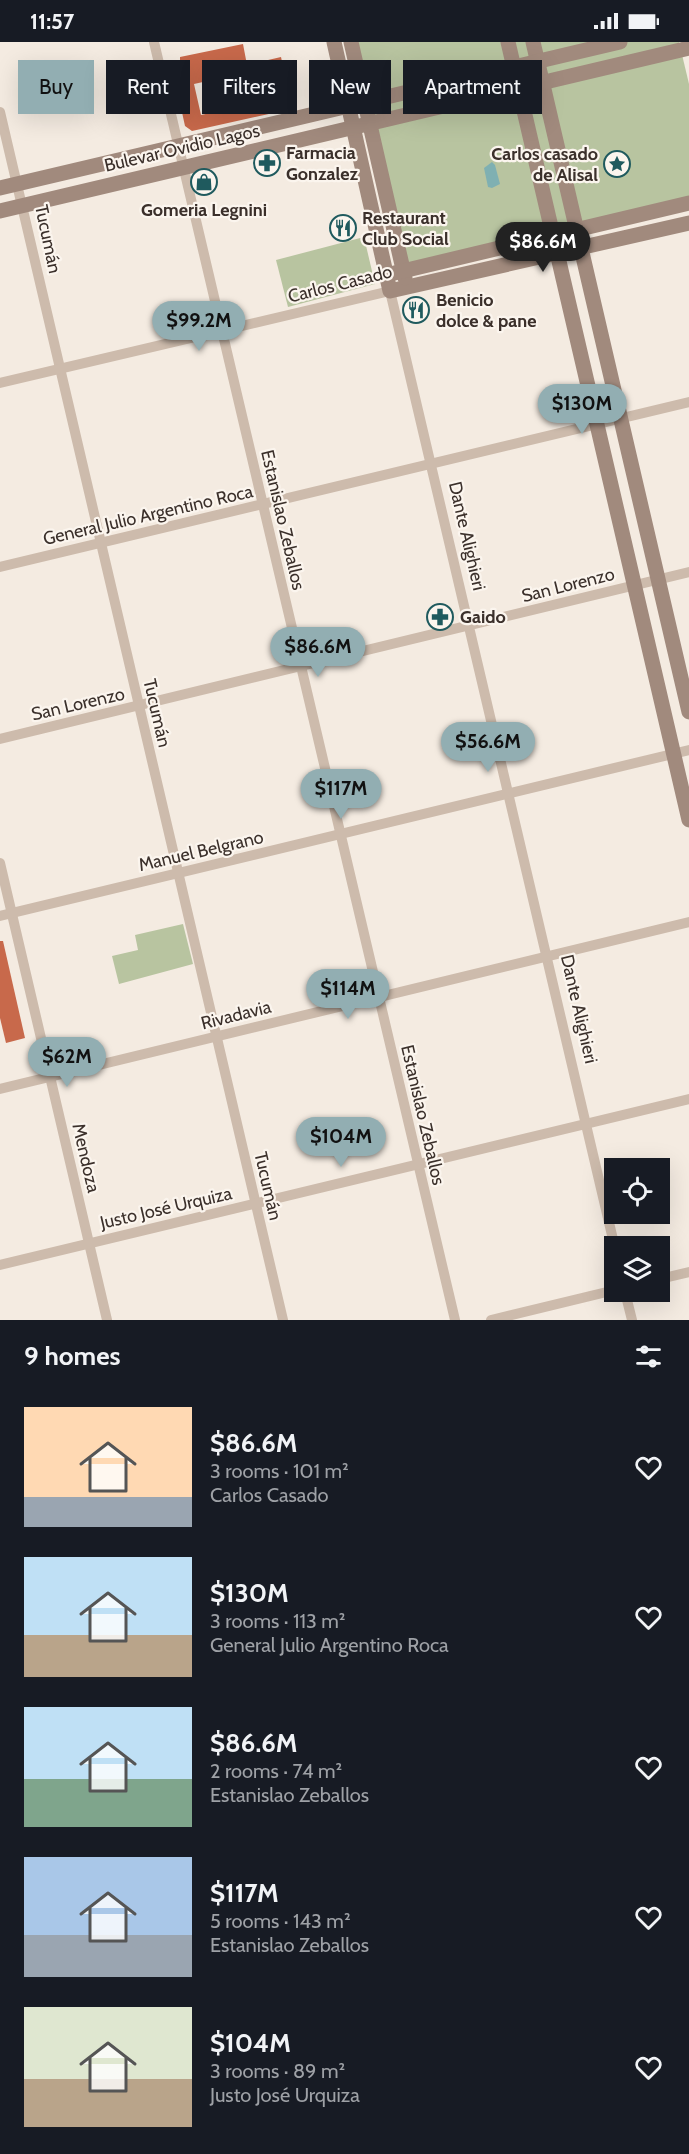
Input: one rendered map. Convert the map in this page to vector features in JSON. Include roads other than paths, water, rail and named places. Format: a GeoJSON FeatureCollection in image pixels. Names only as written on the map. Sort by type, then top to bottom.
{"type":"FeatureCollection","features":[{"type":"Feature","properties":{"kind":"main road","name":"Dante Alighieri"},"geometry":{"type":"LineString","coordinates":[[334,42],[338,60]]}},
{"type":"Feature","properties":{"kind":"main road"},"geometry":{"type":"LineString","coordinates":[[351,42],[356,60]]}},
{"type":"Feature","properties":{"kind":"main road"},"geometry":{"type":"LineString","coordinates":[[508,42],[512,60]]}},
{"type":"Feature","properties":{"kind":"main road"},"geometry":{"type":"LineString","coordinates":[[532,42],[537,60]]}},
{"type":"Feature","properties":{"kind":"main road","name":"Bulevar Ovidio Lagos"},"geometry":{"type":"LineString","coordinates":[[541,60],[620,42]]}},
{"type":"Feature","properties":{"kind":"main road","name":"Bulevar Ovidio Lagos"},"geometry":{"type":"LineString","coordinates":[[542,83],[689,44]]}},
{"type":"Feature","properties":{"kind":"main road"},"geometry":{"type":"LineString","coordinates":[[542,83],[689,712]]}},
{"type":"Feature","properties":{"kind":"main road","name":"Bulevar Ovidio Lagos"},"geometry":{"type":"LineString","coordinates":[[0,188],[314,114]]}},
{"type":"Feature","properties":{"kind":"main road","name":"Dante Alighieri"},"geometry":{"type":"LineString","coordinates":[[350,114],[390,291]]}},
{"type":"Feature","properties":{"kind":"main road"},"geometry":{"type":"LineString","coordinates":[[368,114],[407,287]]}},
{"type":"Feature","properties":{"kind":"main road","name":"Bulevar Ovidio Lagos"},"geometry":{"type":"LineString","coordinates":[[0,211],[408,114]]}},
{"type":"Feature","properties":{"kind":"main road"},"geometry":{"type":"LineString","coordinates":[[525,114],[689,820]]}},
{"type":"Feature","properties":{"kind":"main road","name":"Carlos Casado"},"geometry":{"type":"LineString","coordinates":[[386,275],[553,234],[689,204]]}},
{"type":"Feature","properties":{"kind":"main road","name":"Carlos Casado"},"geometry":{"type":"LineString","coordinates":[[390,291],[689,223]]}},
{"type":"Feature","properties":{"kind":"street","name":"Estanislao Zeballos"},"geometry":{"type":"LineString","coordinates":[[154,42],[454,1320]]}},
{"type":"Feature","properties":{"kind":"street","name":"Tucumán"},"geometry":{"type":"LineString","coordinates":[[0,112],[24,206],[100,544],[283,1320]]}},
{"type":"Feature","properties":{"kind":"street","name":"Carlos Casado"},"geometry":{"type":"LineString","coordinates":[[0,383],[390,291]]}},
{"type":"Feature","properties":{"kind":"street","name":"Dante Alighieri"},"geometry":{"type":"LineString","coordinates":[[390,291],[612,1236]]}},
{"type":"Feature","properties":{"kind":"street","name":"General Julio Argentino Roca"},"geometry":{"type":"LineString","coordinates":[[0,567],[689,402]]}},
{"type":"Feature","properties":{"kind":"street","name":"San Lorenzo"},"geometry":{"type":"LineString","coordinates":[[0,739],[689,572]]}},
{"type":"Feature","properties":{"kind":"street","name":"Manuel Belgrano"},"geometry":{"type":"LineString","coordinates":[[0,916],[689,750]]}},
{"type":"Feature","properties":{"kind":"street","name":"Mendoza"},"geometry":{"type":"LineString","coordinates":[[0,863],[107,1320]]}},
{"type":"Feature","properties":{"kind":"street","name":"Rivadavia"},"geometry":{"type":"LineString","coordinates":[[0,1089],[689,922]]}},
{"type":"Feature","properties":{"kind":"street","name":"Justo José Urquiza"},"geometry":{"type":"LineString","coordinates":[[0,1265],[689,1099]]}},
{"type":"Feature","properties":{"kind":"street"},"geometry":{"type":"LineString","coordinates":[[670,1277],[689,1272]]}},
{"type":"Feature","properties":{"kind":"street"},"geometry":{"type":"LineString","coordinates":[[491,1320],[604,1293]]}},
{"type":"Feature","properties":{"kind":"street"},"geometry":{"type":"LineString","coordinates":[[628,1302],[632,1320]]}},
{"type":"Feature","properties":{"kind":"water"},"geometry":{"type":"Polygon","coordinates":[[[492,162],[500,184],[492,188],[488,187],[484,168],[492,162]]]}},
{"type":"Feature","properties":{"kind":"place","name":"Farmacia Gonzalez"},"geometry":{"type":"Point","coordinates":[267,163]}},
{"type":"Feature","properties":{"kind":"place","name":"Carlos casado de Alisal"},"geometry":{"type":"Point","coordinates":[617,164]}},
{"type":"Feature","properties":{"kind":"place","name":"Gomeria Legnini"},"geometry":{"type":"Point","coordinates":[204,182]}},
{"type":"Feature","properties":{"kind":"place","name":"Restaurant Club Social"},"geometry":{"type":"Point","coordinates":[343,228]}},
{"type":"Feature","properties":{"kind":"place","name":"Benicio dolce & pane"},"geometry":{"type":"Point","coordinates":[416,310]}},
{"type":"Feature","properties":{"kind":"place","name":"Gaido"},"geometry":{"type":"Point","coordinates":[440,617]}}]}
